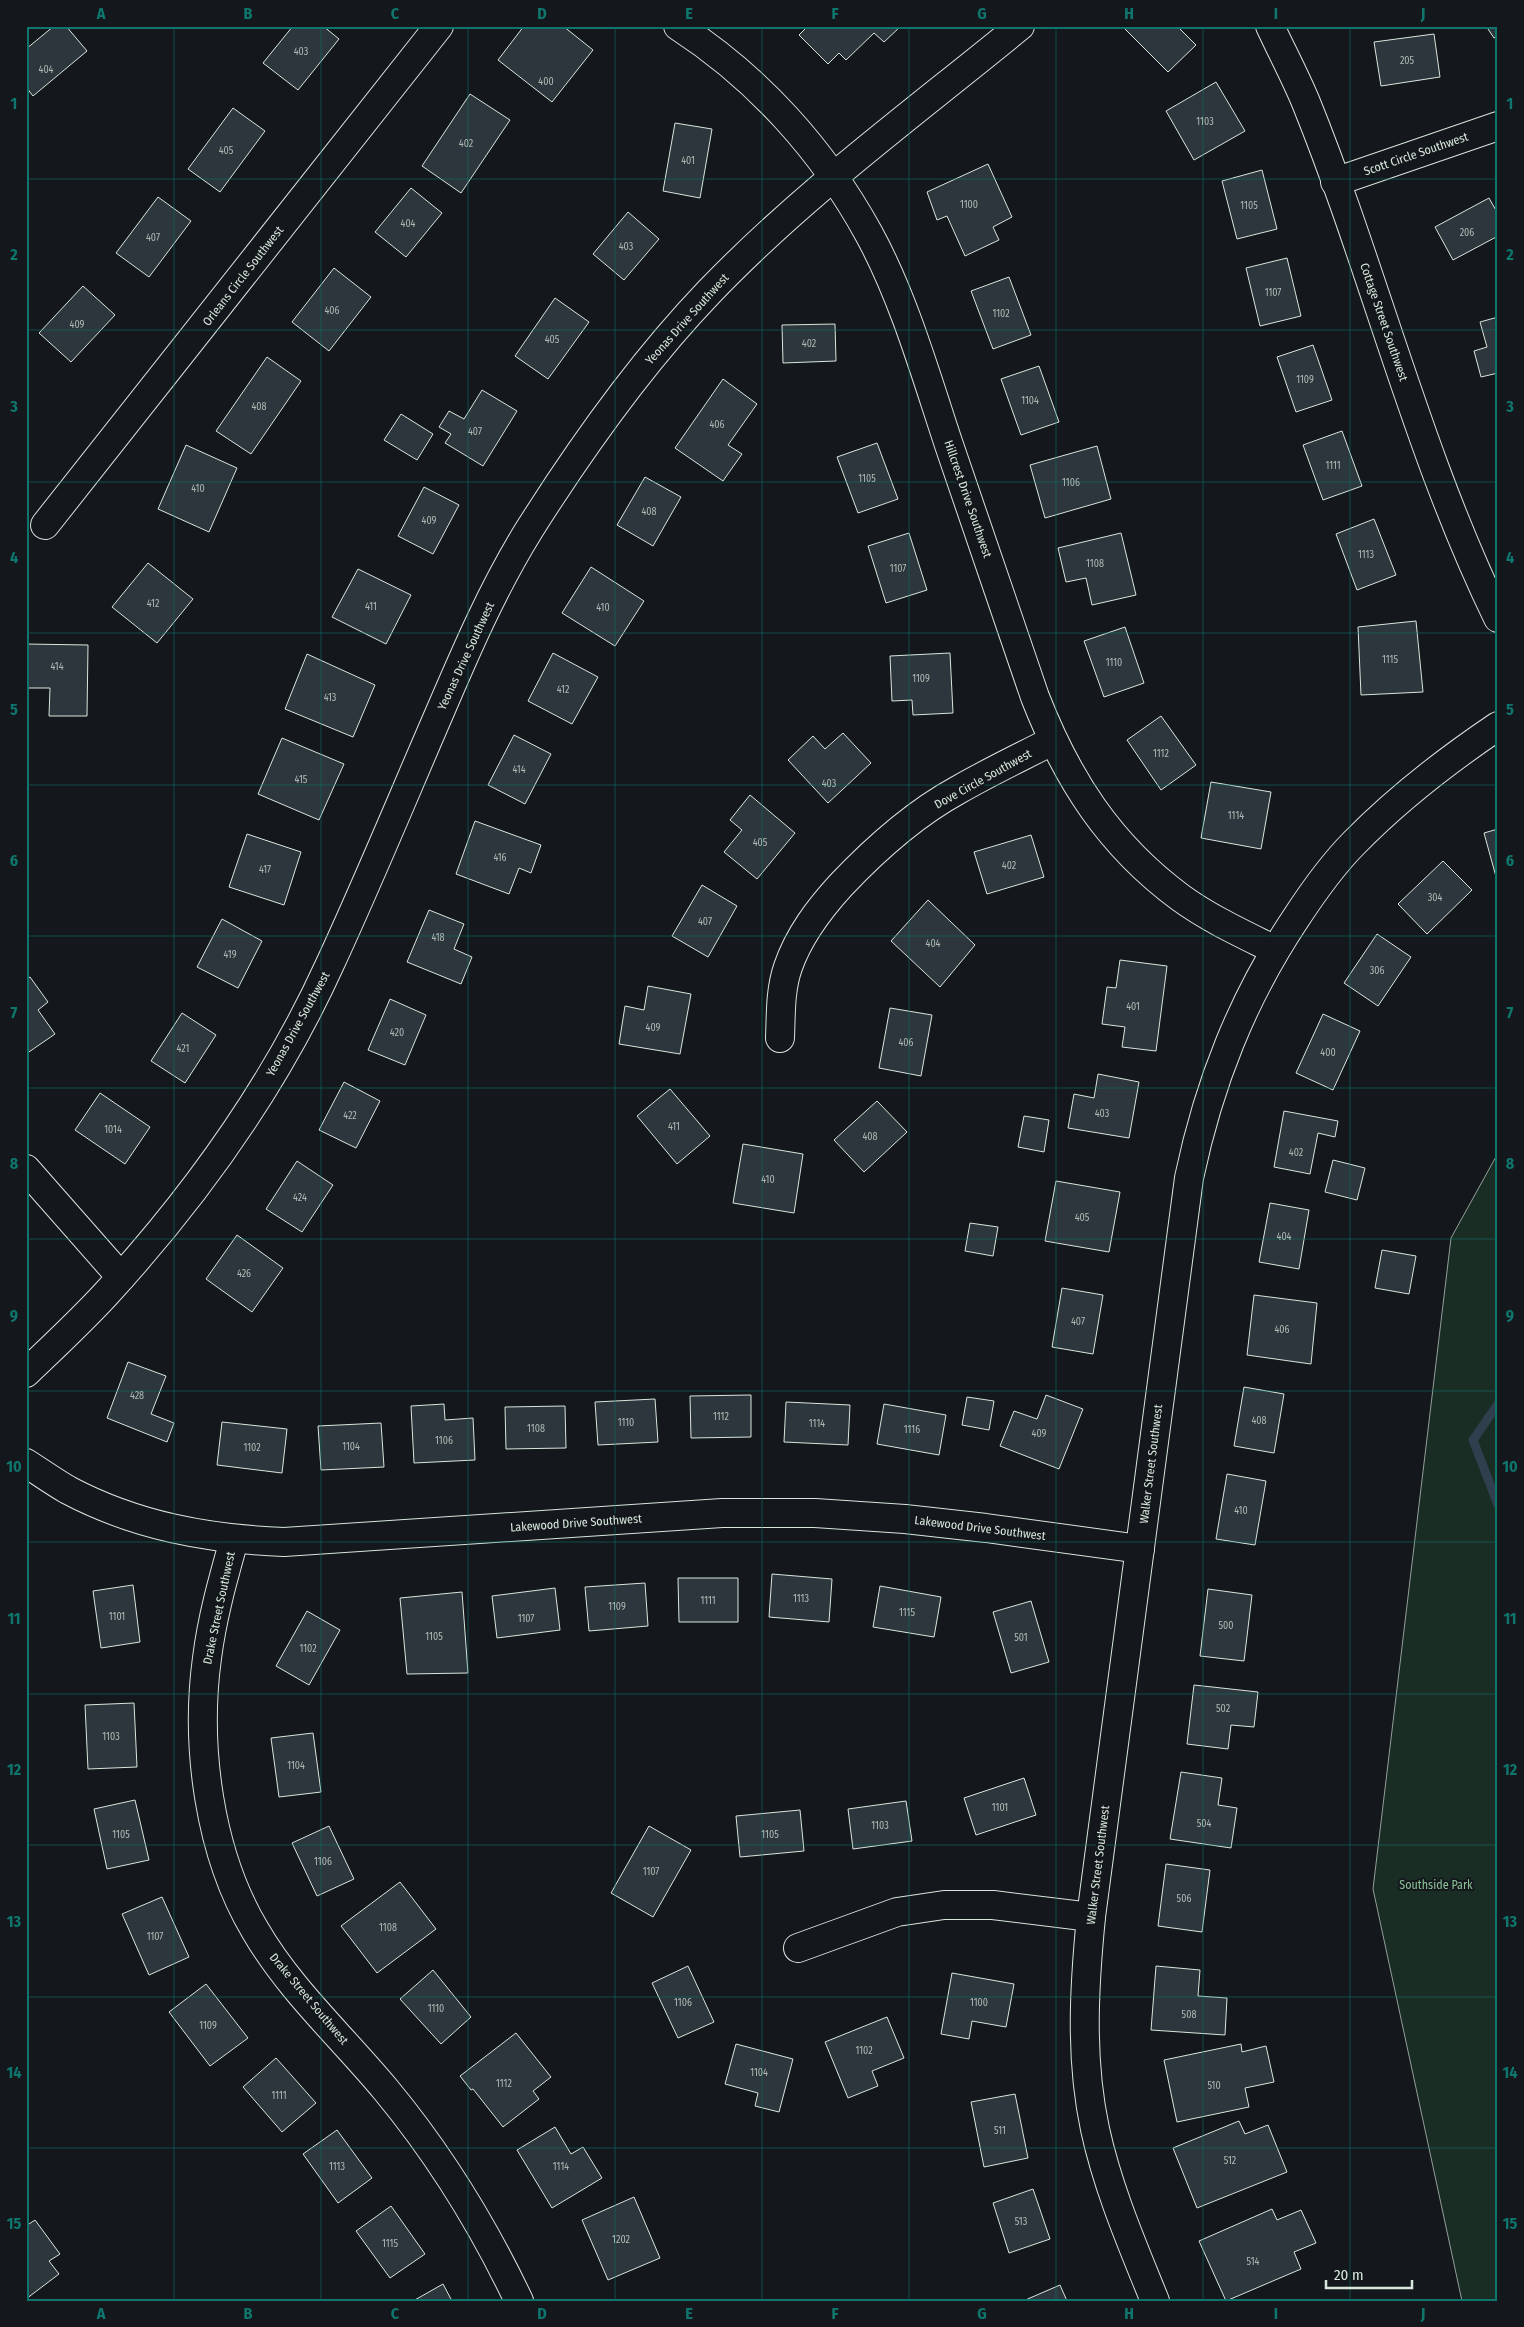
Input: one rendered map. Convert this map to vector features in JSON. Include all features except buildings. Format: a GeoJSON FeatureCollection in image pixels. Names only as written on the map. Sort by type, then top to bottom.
{"type":"FeatureCollection","features":[{"type":"Feature","properties":{"kind":"street","name":"Orleans Circle Southwest"},"geometry":{"type":"LineString","coordinates":[[45,525],[439,26]]}},
{"type":"Feature","properties":{"kind":"street","name":"Hillcrest Drive Southwest"},"geometry":{"type":"LineString","coordinates":[[678,26],[708,45],[754,84],[800,132],[835,178],[870,235],[904,312],[1052,741],[1078,788],[1110,831],[1142,866],[1181,898],[1223,924],[1275,950]]}},
{"type":"Feature","properties":{"kind":"street","name":"Yeonas Drive Southwest"},"geometry":{"type":"LineString","coordinates":[[26,1372],[121,1277],[182,1204],[229,1140],[278,1063],[329,968],[472,636],[529,530],[591,436],[647,362],[709,292],[782,222],[1020,26]]}},
{"type":"Feature","properties":{"kind":"street","name":"Cottage Street Southwest"},"geometry":{"type":"LineString","coordinates":[[1270,26],[1307,104],[1438,480],[1471,563],[1498,618]]}},
{"type":"Feature","properties":{"kind":"street","name":"Scott Circle Southwest"},"geometry":{"type":"LineString","coordinates":[[1335,182],[1498,126]]}},
{"type":"Feature","properties":{"kind":"street","name":"Walker Street Southwest"},"geometry":{"type":"LineString","coordinates":[[1155,2301],[1118,2210],[1095,2128],[1086,2062],[1084,1998],[1091,1917],[1189,1178],[1197,1140],[1216,1074],[1234,1031],[1275,950],[1315,889],[1353,844],[1399,800],[1447,761],[1498,726]]}},
{"type":"Feature","properties":{"kind":"street","name":"Dove Circle Southwest"},"geometry":{"type":"LineString","coordinates":[[780,1038],[781,1001],[788,967],[802,935],[826,901],[866,859],[908,823],[957,790],[1052,741]]}},
{"type":"Feature","properties":{"kind":"street"},"geometry":{"type":"LineString","coordinates":[[26,1169],[121,1277]]}},
{"type":"Feature","properties":{"kind":"street","name":"Lakewood Drive Southwest"},"geometry":{"type":"LineString","coordinates":[[26,1463],[68,1490],[115,1512],[183,1532],[234,1540],[298,1542],[722,1513],[814,1513],[905,1518],[1140,1549]]}},
{"type":"Feature","properties":{"kind":"street","name":"Drake Street Southwest"},"geometry":{"type":"LineString","coordinates":[[234,1540],[217,1606],[207,1658],[202,1714],[206,1771],[216,1828],[232,1881],[254,1929],[280,1969],[386,2090],[436,2155],[479,2224],[519,2301]]}},
{"type":"Feature","properties":{"kind":"street"},"geometry":{"type":"LineString","coordinates":[[798,1948],[897,1912],[944,1905],[992,1905],[1091,1917]]}},
{"type":"Feature","properties":{"kind":"green space","name":"Southside Park"},"geometry":{"type":"Polygon","coordinates":[[[1498,1153],[1498,2301],[1462,2301],[1373,1889],[1451,1238],[1498,1153]]]}},
{"type":"Feature","properties":{"kind":"waterway"},"geometry":{"type":"LineString","coordinates":[[1498,1404],[1473,1440],[1498,1505]]}}]}
